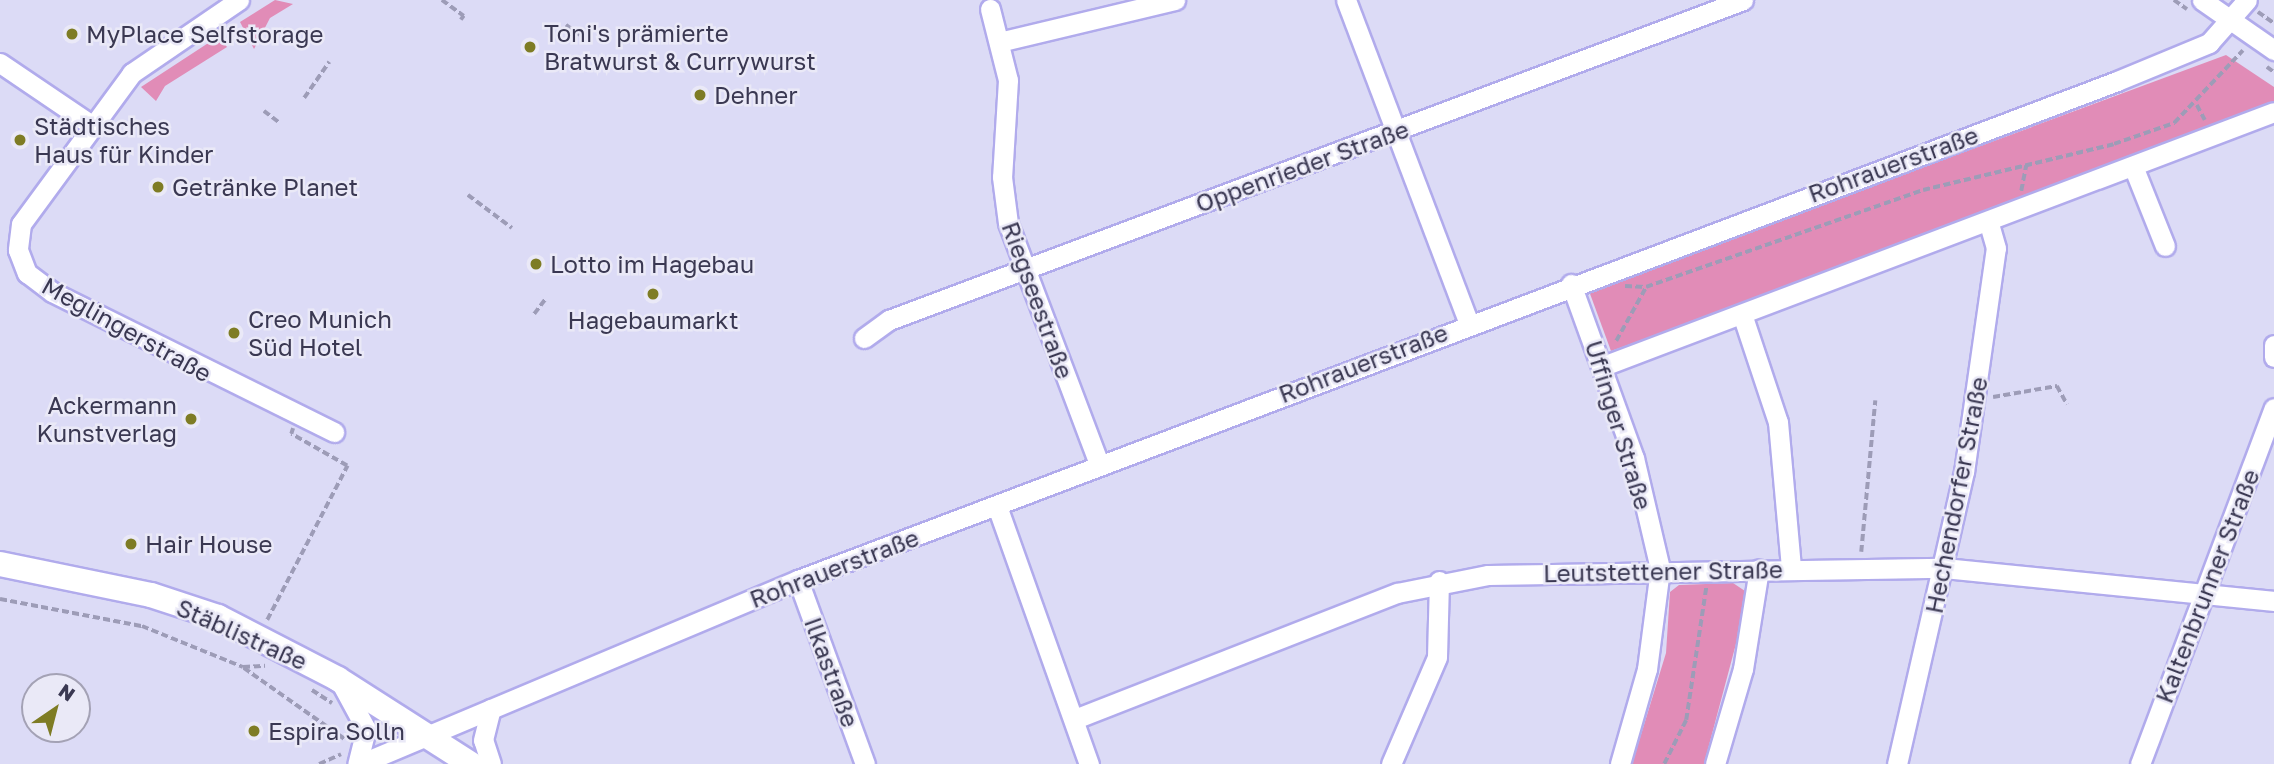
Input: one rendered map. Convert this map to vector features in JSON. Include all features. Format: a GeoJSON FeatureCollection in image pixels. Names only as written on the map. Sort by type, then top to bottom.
{"type":"FeatureCollection","features":[{"type":"Feature","properties":{"kind":"main road","name":"Stäblistraße"},"geometry":{"type":"LineString","coordinates":[[0,564],[163,598],[228,622],[338,679],[471,764]]}},
{"type":"Feature","properties":{"kind":"street","name":"Meglingerstraße"},"geometry":{"type":"LineString","coordinates":[[239,0],[155,53],[90,124],[21,224],[18,250],[27,273],[173,357],[334,432]]}},
{"type":"Feature","properties":{"kind":"street"},"geometry":{"type":"LineString","coordinates":[[1003,41],[1175,0]]}},
{"type":"Feature","properties":{"kind":"street"},"geometry":{"type":"LineString","coordinates":[[1346,0],[1469,323]]}},
{"type":"Feature","properties":{"kind":"street","name":"Oppenrieder Straße"},"geometry":{"type":"LineString","coordinates":[[864,338],[889,320],[1743,0]]}},
{"type":"Feature","properties":{"kind":"street"},"geometry":{"type":"LineString","coordinates":[[2202,0],[2274,50]]}},
{"type":"Feature","properties":{"kind":"street","name":"Rohrauerstraße"},"geometry":{"type":"LineString","coordinates":[[358,764],[798,580],[1571,284],[2117,81],[2210,43],[2232,21],[2247,0]]}},
{"type":"Feature","properties":{"kind":"street","name":"Riegseestraße"},"geometry":{"type":"LineString","coordinates":[[990,9],[1003,41],[1002,177],[1008,223],[1099,464]]}},
{"type":"Feature","properties":{"kind":"street"},"geometry":{"type":"LineString","coordinates":[[0,64],[90,124]]}},
{"type":"Feature","properties":{"kind":"street"},"geometry":{"type":"LineString","coordinates":[[1603,366],[1989,223],[2274,112]]}},
{"type":"Feature","properties":{"kind":"street"},"geometry":{"type":"LineString","coordinates":[[2133,166],[2165,246]]}},
{"type":"Feature","properties":{"kind":"street","name":"Hechendorfer Straße"},"geometry":{"type":"LineString","coordinates":[[1896,764],[1944,568],[1975,400],[1996,248],[1989,223]]}},
{"type":"Feature","properties":{"kind":"street","name":"Uffinger Straße"},"geometry":{"type":"LineString","coordinates":[[1571,284],[1603,366],[1634,458],[1660,569]]}},
{"type":"Feature","properties":{"kind":"street"},"geometry":{"type":"LineString","coordinates":[[1742,314],[1778,422],[1791,569]]}},
{"type":"Feature","properties":{"kind":"street"},"geometry":{"type":"LineString","coordinates":[[2274,345],[2274,357]]}},
{"type":"Feature","properties":{"kind":"street","name":"Kaltenbrunner Straße"},"geometry":{"type":"LineString","coordinates":[[2140,764],[2202,593],[2274,408]]}},
{"type":"Feature","properties":{"kind":"street"},"geometry":{"type":"LineString","coordinates":[[997,506],[1089,764]]}},
{"type":"Feature","properties":{"kind":"street","name":"Leutstettener Straße"},"geometry":{"type":"LineString","coordinates":[[1075,719],[1438,581],[1660,569],[1944,568],[2274,601]]}},
{"type":"Feature","properties":{"kind":"street"},"geometry":{"type":"LineString","coordinates":[[1620,764],[1647,669],[1660,569]]}},
{"type":"Feature","properties":{"kind":"street"},"geometry":{"type":"LineString","coordinates":[[1715,764],[1743,669],[1759,569]]}},
{"type":"Feature","properties":{"kind":"street","name":"Ilkastraße"},"geometry":{"type":"LineString","coordinates":[[798,580],[865,764]]}},
{"type":"Feature","properties":{"kind":"street"},"geometry":{"type":"LineString","coordinates":[[1391,764],[1437,657],[1438,581]]}},
{"type":"Feature","properties":{"kind":"street"},"geometry":{"type":"LineString","coordinates":[[338,679],[363,719],[358,764]]}},
{"type":"Feature","properties":{"kind":"street"},"geometry":{"type":"LineString","coordinates":[[491,709],[483,740],[491,764]]}},
{"type":"Feature","properties":{"kind":"path"},"geometry":{"type":"LineString","coordinates":[[442,0],[464,16],[461,20]]}},
{"type":"Feature","properties":{"kind":"path"},"geometry":{"type":"LineString","coordinates":[[566,25],[580,36]]}},
{"type":"Feature","properties":{"kind":"path"},"geometry":{"type":"LineString","coordinates":[[1621,286],[1646,288],[1923,190],[2114,144],[2174,122],[2244,49]]}},
{"type":"Feature","properties":{"kind":"path"},"geometry":{"type":"LineString","coordinates":[[304,98],[329,62]]}},
{"type":"Feature","properties":{"kind":"path"},"geometry":{"type":"LineString","coordinates":[[264,111],[280,122]]}},
{"type":"Feature","properties":{"kind":"path"},"geometry":{"type":"LineString","coordinates":[[468,195],[512,228]]}},
{"type":"Feature","properties":{"kind":"path"},"geometry":{"type":"LineString","coordinates":[[1603,366],[1646,288]]}},
{"type":"Feature","properties":{"kind":"path"},"geometry":{"type":"LineString","coordinates":[[534,314],[546,298]]}},
{"type":"Feature","properties":{"kind":"path"},"geometry":{"type":"LineString","coordinates":[[1975,400],[2057,386],[2067,404]]}},
{"type":"Feature","properties":{"kind":"path"},"geometry":{"type":"LineString","coordinates":[[1859,569],[1875,401]]}},
{"type":"Feature","properties":{"kind":"path"},"geometry":{"type":"LineString","coordinates":[[267,620],[347,466],[291,434],[296,416]]}},
{"type":"Feature","properties":{"kind":"path"},"geometry":{"type":"LineString","coordinates":[[1664,764],[1686,720],[1701,649],[1705,569]]}},
{"type":"Feature","properties":{"kind":"path"},"geometry":{"type":"LineString","coordinates":[[0,599],[142,626],[243,667],[334,727],[349,745]]}},
{"type":"Feature","properties":{"kind":"path"},"geometry":{"type":"LineString","coordinates":[[243,667],[270,665]]}},
{"type":"Feature","properties":{"kind":"path"},"geometry":{"type":"LineString","coordinates":[[304,685],[363,719]]}},
{"type":"Feature","properties":{"kind":"shaded area"},"geometry":{"type":"Polygon","coordinates":[[[275,0],[293,4],[270,18],[254,49],[240,22],[275,0]]]}},
{"type":"Feature","properties":{"kind":"shaded area"},"geometry":{"type":"Polygon","coordinates":[[[219,36],[227,47],[165,86],[156,101],[141,87],[219,36]]]}},
{"type":"Feature","properties":{"kind":"shaded area"},"geometry":{"type":"Polygon","coordinates":[[[2226,55],[2274,87],[2274,105],[1967,225],[1611,351],[1589,291],[2226,55]]]}},
{"type":"Feature","properties":{"kind":"shaded area"},"geometry":{"type":"Polygon","coordinates":[[[1733,583],[1745,591],[1741,625],[1704,764],[1632,764],[1666,653],[1670,592],[1679,585],[1733,583]]]}},
{"type":"Feature","properties":{"kind":"place","name":"MyPlace Selfstorage"},"geometry":{"type":"Point","coordinates":[72,34]}},
{"type":"Feature","properties":{"kind":"place","name":"Toni's prämierte Bratwurst & Currywurst"},"geometry":{"type":"Point","coordinates":[530,47]}},
{"type":"Feature","properties":{"kind":"place","name":"Dehner"},"geometry":{"type":"Point","coordinates":[700,95]}},
{"type":"Feature","properties":{"kind":"place","name":"Städtisches Haus für Kinder"},"geometry":{"type":"Point","coordinates":[20,140]}},
{"type":"Feature","properties":{"kind":"place","name":"Getränke Planet"},"geometry":{"type":"Point","coordinates":[158,187]}},
{"type":"Feature","properties":{"kind":"place","name":"Lotto im Hagebau"},"geometry":{"type":"Point","coordinates":[536,264]}},
{"type":"Feature","properties":{"kind":"place","name":"Hagebaumarkt"},"geometry":{"type":"Point","coordinates":[653,294]}},
{"type":"Feature","properties":{"kind":"place","name":"Creo Munich Süd Hotel"},"geometry":{"type":"Point","coordinates":[234,333]}},
{"type":"Feature","properties":{"kind":"place","name":"Ackermann Kunstverlag"},"geometry":{"type":"Point","coordinates":[191,419]}},
{"type":"Feature","properties":{"kind":"place","name":"Hair House"},"geometry":{"type":"Point","coordinates":[131,544]}},
{"type":"Feature","properties":{"kind":"place","name":"Espira Solln"},"geometry":{"type":"Point","coordinates":[254,731]}}]}
